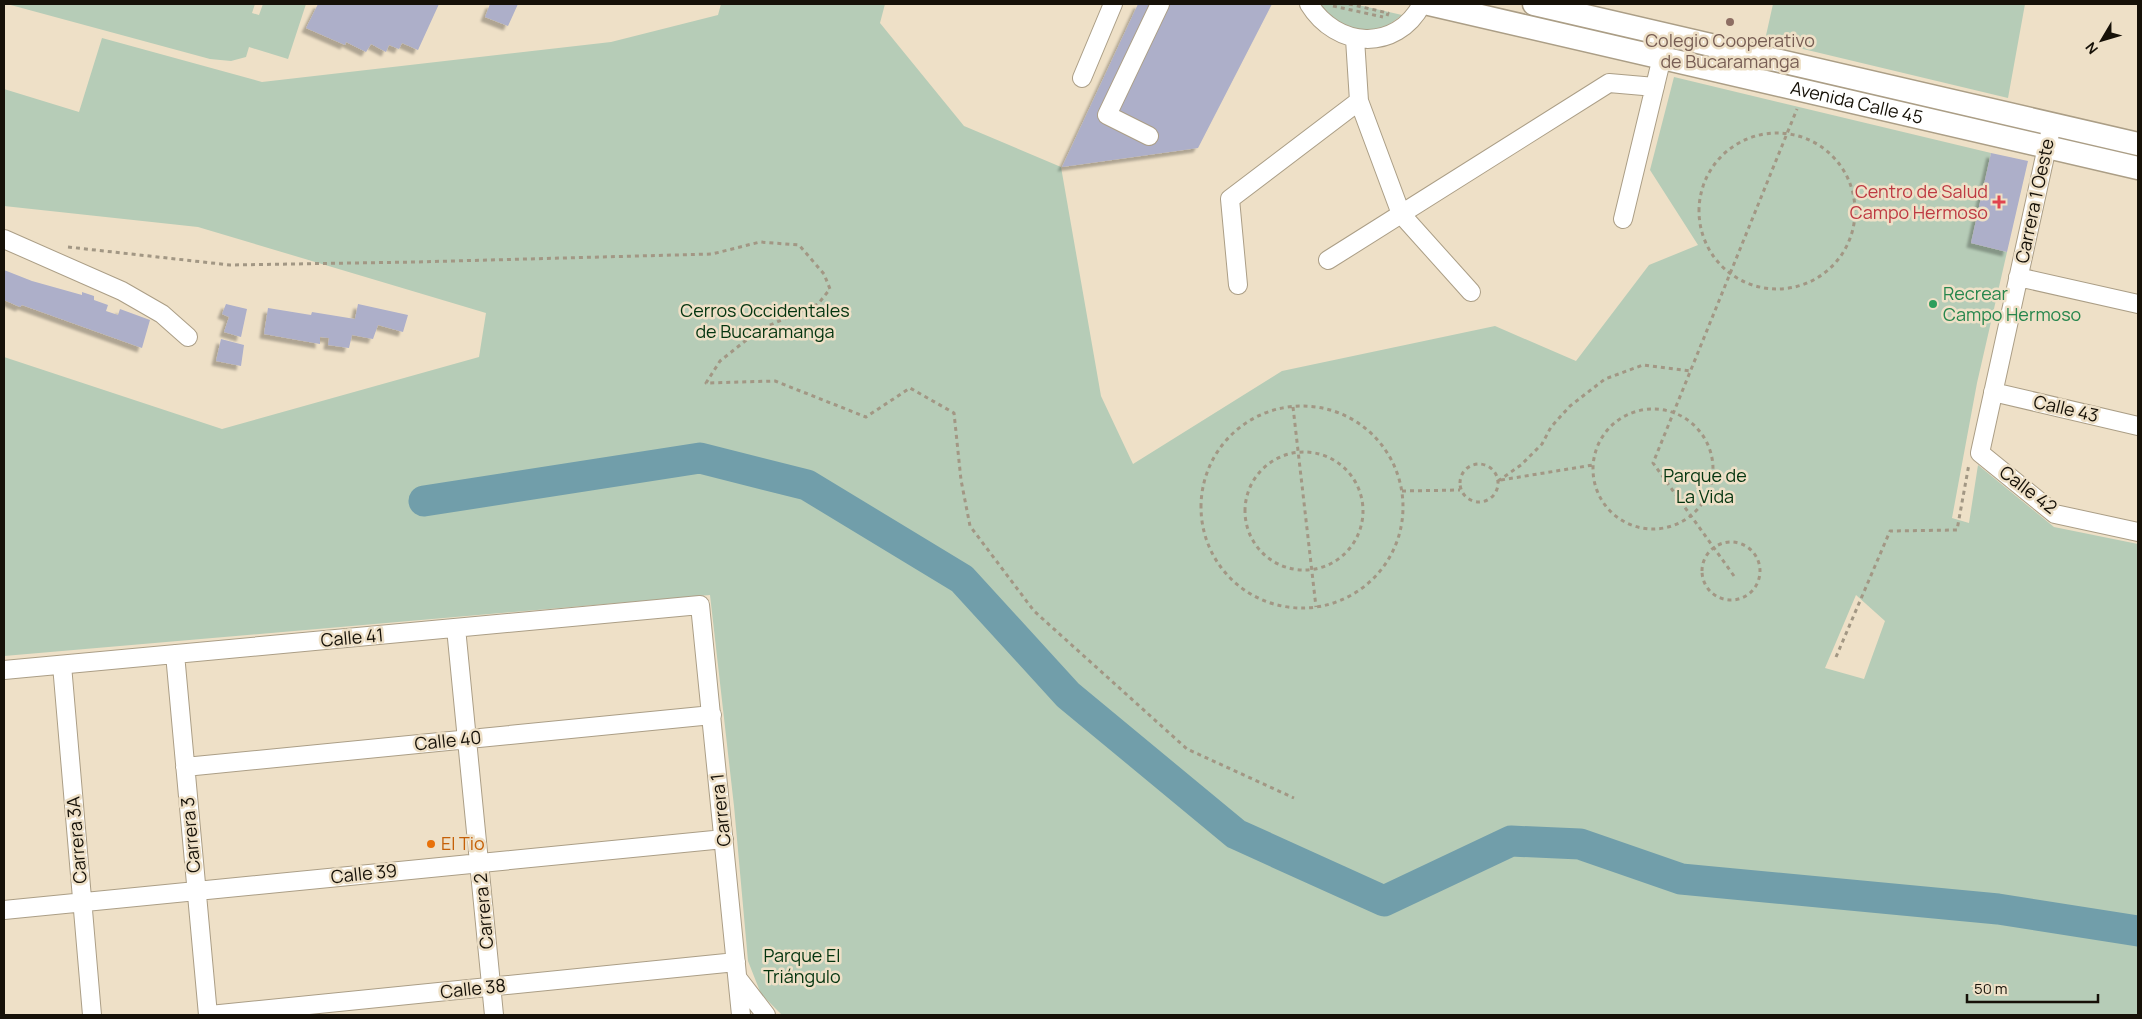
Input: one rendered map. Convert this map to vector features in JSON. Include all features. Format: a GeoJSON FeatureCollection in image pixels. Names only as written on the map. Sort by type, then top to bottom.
{"type":"FeatureCollection","features":[{"type":"Feature","properties":{"kind":"main road","name":"Avenida Calle 45"},"geometry":{"type":"LineString","coordinates":[[1429,4],[2138,168]]}},
{"type":"Feature","properties":{"kind":"main road","name":"Avenida Calle 45"},"geometry":{"type":"LineString","coordinates":[[1534,4],[2138,144]]}},
{"type":"Feature","properties":{"kind":"street"},"geometry":{"type":"LineString","coordinates":[[1082,78],[1113,4]]}},
{"type":"Feature","properties":{"kind":"street"},"geometry":{"type":"LineString","coordinates":[[1149,136],[1107,115],[1160,4]]}},
{"type":"Feature","properties":{"kind":"street"},"geometry":{"type":"LineString","coordinates":[[1309,4],[1316,16],[1327,27],[1340,34],[1355,38],[1372,39],[1389,35],[1404,26],[1416,14],[1422,4]]}},
{"type":"Feature","properties":{"kind":"street"},"geometry":{"type":"LineString","coordinates":[[1355,38],[1359,101],[1401,214],[1470,292]]}},
{"type":"Feature","properties":{"kind":"street"},"geometry":{"type":"LineString","coordinates":[[1623,219],[1662,58]]}},
{"type":"Feature","properties":{"kind":"street"},"geometry":{"type":"LineString","coordinates":[[1328,260],[1609,83],[1655,86]]}},
{"type":"Feature","properties":{"kind":"street"},"geometry":{"type":"LineString","coordinates":[[1238,285],[1230,199],[1359,101]]}},
{"type":"Feature","properties":{"kind":"street","name":"Carrera 1 Oeste"},"geometry":{"type":"LineString","coordinates":[[1980,453],[2052,124]]}},
{"type":"Feature","properties":{"kind":"street"},"geometry":{"type":"LineString","coordinates":[[4,239],[122,291],[162,314],[188,337]]}},
{"type":"Feature","properties":{"kind":"street"},"geometry":{"type":"LineString","coordinates":[[2018,277],[2138,304]]}},
{"type":"Feature","properties":{"kind":"street","name":"Calle 43"},"geometry":{"type":"LineString","coordinates":[[1993,392],[2138,426]]}},
{"type":"Feature","properties":{"kind":"street","name":"Calle 42"},"geometry":{"type":"LineString","coordinates":[[1980,453],[2055,514],[2138,532]]}},
{"type":"Feature","properties":{"kind":"street","name":"Calle 41"},"geometry":{"type":"LineString","coordinates":[[4,670],[700,605]]}},
{"type":"Feature","properties":{"kind":"street","name":"Carrera 1"},"geometry":{"type":"LineString","coordinates":[[700,605],[742,1015]]}},
{"type":"Feature","properties":{"kind":"street","name":"Carrera 2"},"geometry":{"type":"LineString","coordinates":[[456,628],[494,1015]]}},
{"type":"Feature","properties":{"kind":"street","name":"Carrera 3"},"geometry":{"type":"LineString","coordinates":[[175,654],[209,1015]]}},
{"type":"Feature","properties":{"kind":"street","name":"Carrera 3A"},"geometry":{"type":"LineString","coordinates":[[62,665],[92,1015]]}},
{"type":"Feature","properties":{"kind":"street","name":"Calle 40"},"geometry":{"type":"LineString","coordinates":[[185,767],[712,715]]}},
{"type":"Feature","properties":{"kind":"street","name":"Calle 39"},"geometry":{"type":"LineString","coordinates":[[4,910],[724,838]]}},
{"type":"Feature","properties":{"kind":"street"},"geometry":{"type":"LineString","coordinates":[[737,970],[766,1015]]}},
{"type":"Feature","properties":{"kind":"street","name":"Calle 38"},"geometry":{"type":"LineString","coordinates":[[209,1015],[491,987],[737,970]]}},
{"type":"Feature","properties":{"kind":"path"},"geometry":{"type":"LineString","coordinates":[[1325,4],[1387,18],[1388,13],[1349,4]]}},
{"type":"Feature","properties":{"kind":"path"},"geometry":{"type":"LineString","coordinates":[[1734,576],[1652,463],[1800,102]]}},
{"type":"Feature","properties":{"kind":"path"},"geometry":{"type":"LineString","coordinates":[[1786,134],[1807,139],[1828,152],[1844,172],[1853,195],[1855,221],[1848,245],[1834,266],[1814,281],[1790,289],[1764,289],[1739,280],[1730,273],[1718,263],[1704,241],[1698,214],[1701,188],[1714,164],[1733,146],[1757,135],[1786,134]]}},
{"type":"Feature","properties":{"kind":"path"},"geometry":{"type":"LineString","coordinates":[[67,247],[230,264],[415,262],[712,254],[760,242],[799,245],[824,274],[830,289],[818,304],[759,330],[720,361],[706,383],[775,381],[866,417],[910,388],[954,414],[961,480],[970,526],[1034,611],[1187,749],[1294,798]]}},
{"type":"Feature","properties":{"kind":"path"},"geometry":{"type":"LineString","coordinates":[[1498,481],[1522,465],[1542,444],[1570,406],[1605,379],[1643,365],[1690,371]]}},
{"type":"Feature","properties":{"kind":"path"},"geometry":{"type":"LineString","coordinates":[[1314,406],[1345,415],[1372,434],[1392,460],[1402,491],[1402,525],[1391,558],[1369,584],[1339,602],[1306,609],[1271,604],[1240,588],[1217,563],[1203,532],[1200,497],[1208,466],[1226,438],[1251,418],[1282,407],[1293,407],[1314,406]]}},
{"type":"Feature","properties":{"kind":"path"},"geometry":{"type":"LineString","coordinates":[[1293,407],[1316,607]]}},
{"type":"Feature","properties":{"kind":"path"},"geometry":{"type":"LineString","coordinates":[[1659,409],[1673,413],[1694,425],[1706,440],[1712,458],[1713,477],[1708,495],[1696,512],[1679,524],[1659,529],[1638,527],[1620,519],[1605,504],[1596,486],[1593,465],[1598,446],[1607,430],[1622,417],[1640,410],[1659,409]]}},
{"type":"Feature","properties":{"kind":"path"},"geometry":{"type":"LineString","coordinates":[[1313,452],[1332,459],[1347,471],[1358,488],[1363,507],[1361,527],[1353,545],[1339,559],[1321,568],[1302,570],[1282,566],[1266,556],[1254,541],[1247,523],[1246,504],[1250,486],[1261,470],[1276,459],[1298,453],[1313,452]]}},
{"type":"Feature","properties":{"kind":"path"},"geometry":{"type":"LineString","coordinates":[[1836,657],[1890,531],[1957,530],[1969,462],[1980,453]]}},
{"type":"Feature","properties":{"kind":"path"},"geometry":{"type":"LineString","coordinates":[[1474,464],[1487,465],[1496,475],[1498,481],[1495,493],[1486,501],[1474,502],[1460,490],[1459,484],[1463,471],[1474,464]]}},
{"type":"Feature","properties":{"kind":"path"},"geometry":{"type":"LineString","coordinates":[[1498,481],[1593,465]]}},
{"type":"Feature","properties":{"kind":"path"},"geometry":{"type":"LineString","coordinates":[[1402,491],[1460,490]]}},
{"type":"Feature","properties":{"kind":"path"},"geometry":{"type":"LineString","coordinates":[[1726,542],[1736,542],[1753,552],[1758,560],[1760,570],[1755,588],[1749,594],[1740,599],[1722,599],[1713,594],[1707,587],[1702,569],[1704,559],[1714,548],[1726,542]]}},
{"type":"Feature","properties":{"kind":"green space"},"geometry":{"type":"Polygon","coordinates":[[[7,4],[255,4],[252,13],[259,15],[263,4],[306,4],[288,59],[249,47],[246,57],[231,61],[210,59],[7,4]]]}},
{"type":"Feature","properties":{"kind":"green space","name":"Cerros Occidentales de Bucaramanga"},"geometry":{"type":"Polygon","coordinates":[[[721,4],[885,4],[880,23],[964,126],[1061,167],[1101,396],[1133,464],[1282,371],[1495,326],[1576,361],[1649,265],[1698,245],[1650,170],[1674,77],[1991,153],[1971,243],[2007,252],[1977,383],[1952,518],[1969,523],[1978,465],[2054,527],[2138,544],[2138,1015],[782,1015],[761,994],[748,961],[734,806],[710,595],[4,656],[4,357],[222,429],[479,357],[486,313],[198,227],[4,206],[4,89],[79,112],[102,38],[262,82],[611,42],[718,15],[721,4]],[[1856,595],[1825,668],[1864,679],[1885,621],[1856,595]]]}},
{"type":"Feature","properties":{"kind":"green space"},"geometry":{"type":"Polygon","coordinates":[[[1316,4],[1354,4],[1402,15],[1387,26],[1369,31],[1338,27],[1316,4]]]}},
{"type":"Feature","properties":{"kind":"green space"},"geometry":{"type":"Polygon","coordinates":[[[1773,4],[2025,4],[2008,98],[1765,40],[1773,4]]]}},
{"type":"Feature","properties":{"kind":"building"},"geometry":{"type":"Polygon","coordinates":[[[318,4],[439,4],[418,50],[402,43],[399,49],[389,45],[386,52],[371,44],[366,52],[346,42],[345,45],[306,28],[318,4]]]}},
{"type":"Feature","properties":{"kind":"building"},"geometry":{"type":"Polygon","coordinates":[[[490,4],[518,4],[508,26],[485,17],[490,4]]]}},
{"type":"Feature","properties":{"kind":"building"},"geometry":{"type":"Polygon","coordinates":[[[1138,4],[1272,4],[1198,148],[1062,167],[1138,4]]]}},
{"type":"Feature","properties":{"kind":"building","name":"Centro de Salud Campo Hermoso"},"geometry":{"type":"Polygon","coordinates":[[[1991,153],[2028,161],[2007,252],[1971,243],[1991,153]]]}},
{"type":"Feature","properties":{"kind":"building"},"geometry":{"type":"Polygon","coordinates":[[[4,270],[32,281],[82,295],[82,292],[94,296],[94,300],[108,305],[106,311],[118,315],[120,309],[150,320],[142,348],[4,300],[4,270]]]}},
{"type":"Feature","properties":{"kind":"building"},"geometry":{"type":"Polygon","coordinates":[[[226,304],[247,309],[241,337],[224,332],[229,317],[222,314],[226,304]]]}},
{"type":"Feature","properties":{"kind":"building"},"geometry":{"type":"Polygon","coordinates":[[[358,304],[408,315],[403,332],[378,325],[373,339],[352,335],[349,348],[328,345],[329,338],[320,337],[320,344],[264,334],[268,308],[311,315],[312,312],[355,319],[358,304]]]}},
{"type":"Feature","properties":{"kind":"building"},"geometry":{"type":"Polygon","coordinates":[[[221,339],[244,345],[241,366],[216,361],[221,339]]]}},
{"type":"Feature","properties":{"kind":"waterway"},"geometry":{"type":"LineString","coordinates":[[424,501],[700,458],[807,485],[962,579],[1068,695],[1236,834],[1384,901],[1511,841],[1580,844],[1681,879],[1998,909],[2138,931]]}},
{"type":"Feature","properties":{"kind":"place","name":"Colegio Cooperativo de Bucaramanga"},"geometry":{"type":"Point","coordinates":[1730,22]}},
{"type":"Feature","properties":{"kind":"place","name":"Centro de Salud Campo Hermoso"},"geometry":{"type":"Point","coordinates":[1999,202]}},
{"type":"Feature","properties":{"kind":"place","name":"Recrear Campo Hermoso"},"geometry":{"type":"Point","coordinates":[1933,304]}},
{"type":"Feature","properties":{"kind":"place","name":"El Tio"},"geometry":{"type":"Point","coordinates":[431,844]}},
{"type":"Feature","properties":{"kind":"park label","name":"Parque de La Vida"},"geometry":{"type":"Point","coordinates":[1705,486]}},
{"type":"Feature","properties":{"kind":"park label","name":"Parque El Triángulo"},"geometry":{"type":"Point","coordinates":[802,966]}}]}
